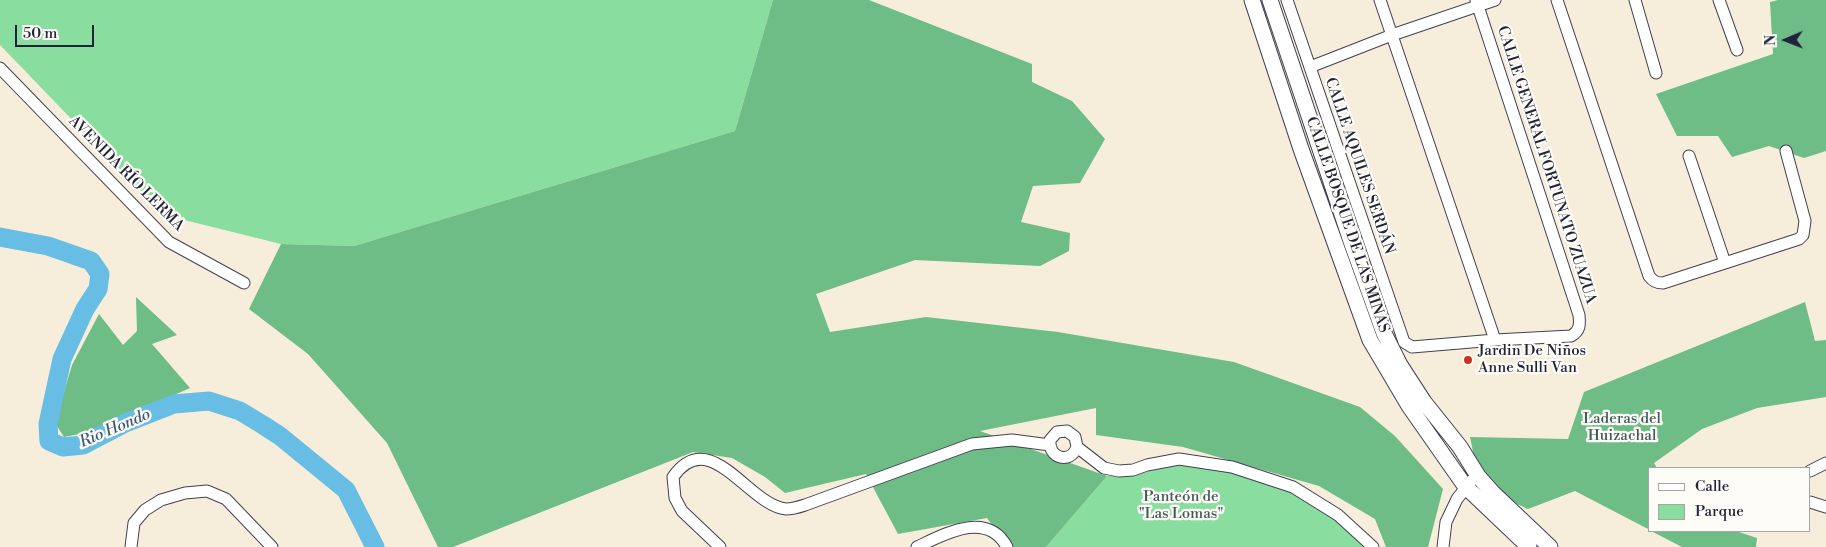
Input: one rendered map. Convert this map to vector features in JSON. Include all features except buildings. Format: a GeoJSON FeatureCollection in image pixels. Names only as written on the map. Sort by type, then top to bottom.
{"type":"FeatureCollection","features":[{"type":"Feature","properties":{"kind":"main road","name":"CALLE BOSQUE DE LAS MINAS"},"geometry":{"type":"LineString","coordinates":[[1252,0],[1301,149],[1370,340],[1410,406],[1465,486],[1529,547]]}},
{"type":"Feature","properties":{"kind":"main road","name":"CALLE BOSQUE DE LAS MINAS"},"geometry":{"type":"LineString","coordinates":[[1270,0],[1350,241],[1384,333],[1400,364],[1424,402],[1460,447],[1478,476],[1493,494],[1550,547]]}},
{"type":"Feature","properties":{"kind":"street","name":"CALLE AQUILES SERDÁN"},"geometry":{"type":"LineString","coordinates":[[1287,0],[1404,342],[1412,347],[1495,340]]}},
{"type":"Feature","properties":{"kind":"street"},"geometry":{"type":"LineString","coordinates":[[1380,0],[1495,340]]}},
{"type":"Feature","properties":{"kind":"street"},"geometry":{"type":"LineString","coordinates":[[1310,67],[1477,3],[1495,0]]}},
{"type":"Feature","properties":{"kind":"street"},"geometry":{"type":"LineString","coordinates":[[1558,0],[1649,276],[1658,283],[1799,239],[1803,235],[1805,221],[1786,151]]}},
{"type":"Feature","properties":{"kind":"street"},"geometry":{"type":"LineString","coordinates":[[1635,0],[1656,73]]}},
{"type":"Feature","properties":{"kind":"street"},"geometry":{"type":"LineString","coordinates":[[1719,0],[1737,50]]}},
{"type":"Feature","properties":{"kind":"street","name":"CALLE GENERAL FORTUNATO ZUAZUA"},"geometry":{"type":"LineString","coordinates":[[1477,3],[1579,315],[1580,325],[1577,333],[1571,336],[1495,340]]}},
{"type":"Feature","properties":{"kind":"street","name":"AVENIDA RÍO LERMA"},"geometry":{"type":"LineString","coordinates":[[0,68],[169,242],[244,283]]}},
{"type":"Feature","properties":{"kind":"street"},"geometry":{"type":"LineString","coordinates":[[1689,156],[1725,263]]}},
{"type":"Feature","properties":{"kind":"street"},"geometry":{"type":"LineString","coordinates":[[1062,431],[1072,434],[1077,442],[1077,447],[1075,452],[1069,457],[1060,458],[1053,453],[1050,445],[1053,436],[1062,431]]}},
{"type":"Feature","properties":{"kind":"street"},"geometry":{"type":"LineString","coordinates":[[720,547],[682,511],[675,498],[673,477],[686,462],[710,461],[724,467],[771,504],[786,509],[805,506],[972,444],[1012,440],[1050,445]]}},
{"type":"Feature","properties":{"kind":"street"},"geometry":{"type":"LineString","coordinates":[[1077,447],[1104,468],[1118,471],[1133,470],[1147,465],[1179,459],[1232,467],[1293,487],[1338,515],[1373,547]]}},
{"type":"Feature","properties":{"kind":"street"},"geometry":{"type":"LineString","coordinates":[[1811,470],[1826,463]]}},
{"type":"Feature","properties":{"kind":"street"},"geometry":{"type":"LineString","coordinates":[[1443,547],[1446,522],[1457,499],[1465,486],[1478,476]]}},
{"type":"Feature","properties":{"kind":"street"},"geometry":{"type":"LineString","coordinates":[[131,547],[130,540],[134,524],[145,510],[161,500],[186,493],[207,491],[226,499],[272,547]]}},
{"type":"Feature","properties":{"kind":"street"},"geometry":{"type":"LineString","coordinates":[[1811,502],[1826,507]]}},
{"type":"Feature","properties":{"kind":"street"},"geometry":{"type":"LineString","coordinates":[[918,547],[947,533],[972,527],[990,529],[1004,541],[1007,547]]}},
{"type":"Feature","properties":{"kind":"green space"},"geometry":{"type":"Polygon","coordinates":[[[0,0],[773,0],[735,131],[354,246],[281,244],[164,215],[0,45],[0,0]]]}},
{"type":"Feature","properties":{"kind":"green space"},"geometry":{"type":"Polygon","coordinates":[[[773,0],[869,0],[1032,64],[1032,82],[1072,101],[1105,139],[1080,183],[1033,186],[1021,222],[1070,233],[1069,251],[1040,266],[915,260],[816,294],[830,332],[926,317],[1058,332],[1234,362],[1360,407],[1395,436],[1443,489],[1428,547],[1386,547],[1375,519],[1319,486],[1183,447],[1096,435],[1096,408],[980,431],[1107,476],[1046,547],[1008,547],[987,518],[898,534],[866,474],[785,493],[765,477],[732,458],[693,452],[453,547],[438,547],[387,443],[308,354],[249,309],[281,244],[354,246],[735,131],[773,0]]]}},
{"type":"Feature","properties":{"kind":"green space"},"geometry":{"type":"Polygon","coordinates":[[[1778,0],[1826,0],[1826,151],[1804,158],[1769,146],[1732,157],[1718,136],[1677,136],[1656,94],[1773,54],[1770,2],[1778,0]]]}},
{"type":"Feature","properties":{"kind":"green space"},"geometry":{"type":"Polygon","coordinates":[[[136,297],[177,335],[152,344],[190,388],[90,432],[64,437],[55,423],[72,365],[99,314],[123,345],[137,331],[136,297]]]}},
{"type":"Feature","properties":{"kind":"green space","name":"Laderas del Huizachal"},"geometry":{"type":"Polygon","coordinates":[[[1805,302],[1815,341],[1826,340],[1826,397],[1757,408],[1702,429],[1654,463],[1656,467],[1648,467],[1648,529],[1575,491],[1528,509],[1493,493],[1478,476],[1470,437],[1568,439],[1584,392],[1805,302]]]}},
{"type":"Feature","properties":{"kind":"green space","name":"Panteón de \"Las Lomas\""},"geometry":{"type":"Polygon","coordinates":[[[1179,463],[1234,472],[1292,491],[1335,519],[1366,547],[1046,547],[1107,476],[1132,476],[1179,463]]]}},
{"type":"Feature","properties":{"kind":"green space"},"geometry":{"type":"Polygon","coordinates":[[[1653,532],[1739,532],[1757,538],[1756,547],[1682,547],[1653,532]]]}},
{"type":"Feature","properties":{"kind":"waterway","name":"Rio Hondo"},"geometry":{"type":"LineString","coordinates":[[0,237],[48,246],[91,261],[100,274],[98,289],[85,309],[62,359],[48,424],[49,441],[63,447],[83,445],[123,424],[174,404],[209,401],[240,411],[280,436],[346,490],[375,547]]}},
{"type":"Feature","properties":{"kind":"place","name":"Jardin De Niños Anne Sulli Van"},"geometry":{"type":"Point","coordinates":[1468,360]}}]}
